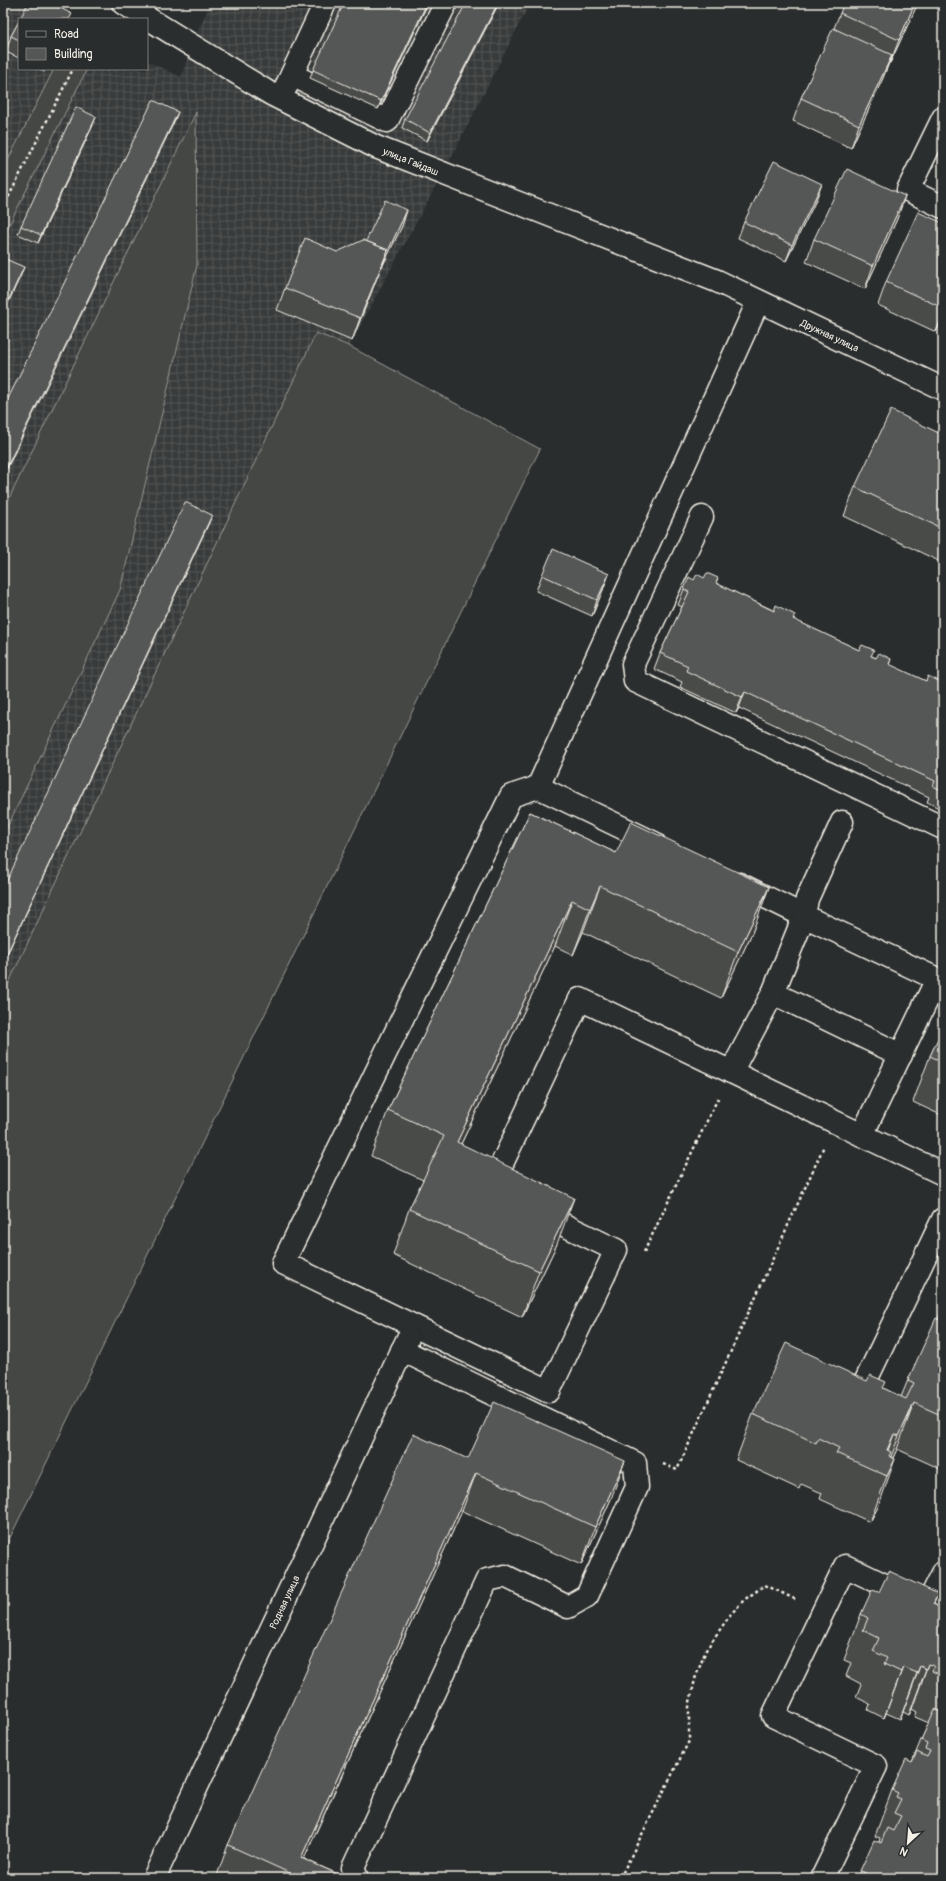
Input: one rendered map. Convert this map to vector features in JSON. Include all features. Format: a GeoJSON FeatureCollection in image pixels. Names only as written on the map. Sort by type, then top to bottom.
{"type":"FeatureCollection","features":[{"type":"Feature","properties":{"kind":"street","name":"улица Гайдаш"},"geometry":{"type":"LineString","coordinates":[[123,3],[148,18]]}},
{"type":"Feature","properties":{"kind":"street"},"geometry":{"type":"LineString","coordinates":[[281,99],[325,3]]}},
{"type":"Feature","properties":{"kind":"street"},"geometry":{"type":"LineString","coordinates":[[292,75],[387,121],[446,3]]}},
{"type":"Feature","properties":{"kind":"street","name":"улица Гайдаш"},"geometry":{"type":"LineString","coordinates":[[148,18],[281,99],[376,147],[717,281]]}},
{"type":"Feature","properties":{"kind":"street"},"geometry":{"type":"LineString","coordinates":[[943,118],[908,190],[943,207]]}},
{"type":"Feature","properties":{"kind":"street","name":"Дружная улица"},"geometry":{"type":"LineString","coordinates":[[717,281],[758,302],[943,389]]}},
{"type":"Feature","properties":{"kind":"street"},"geometry":{"type":"LineString","coordinates":[[538,787],[758,302]]}},
{"type":"Feature","properties":{"kind":"street"},"geometry":{"type":"LineString","coordinates":[[702,517],[633,664],[635,681],[943,828]]}},
{"type":"Feature","properties":{"kind":"street"},"geometry":{"type":"LineString","coordinates":[[669,851],[538,787],[511,796],[283,1263],[549,1391],[616,1250],[490,1189],[580,1000],[943,1174]]}},
{"type":"Feature","properties":{"kind":"street"},"geometry":{"type":"LineString","coordinates":[[731,1072],[773,993],[804,916],[807,899],[842,822]]}},
{"type":"Feature","properties":{"kind":"street"},"geometry":{"type":"LineString","coordinates":[[722,876],[804,916],[941,975],[862,1135]]}},
{"type":"Feature","properties":{"kind":"street"},"geometry":{"type":"LineString","coordinates":[[773,993],[901,1055]]}},
{"type":"Feature","properties":{"kind":"street"},"geometry":{"type":"LineString","coordinates":[[859,1395],[943,1219]]}},
{"type":"Feature","properties":{"kind":"street","name":"Родная улица"},"geometry":{"type":"LineString","coordinates":[[154,1878],[413,1325]]}},
{"type":"Feature","properties":{"kind":"street"},"geometry":{"type":"LineString","coordinates":[[357,1878],[353,1868],[487,1580],[505,1576],[568,1607],[587,1596],[637,1487],[635,1463],[402,1350]]}},
{"type":"Feature","properties":{"kind":"street"},"geometry":{"type":"LineString","coordinates":[[822,1878],[876,1766],[773,1716],[845,1566],[935,1609],[943,1573]]}},
{"type":"Feature","properties":{"kind":"path"},"geometry":{"type":"LineString","coordinates":[[3,208],[72,70]]}},
{"type":"Feature","properties":{"kind":"path"},"geometry":{"type":"LineString","coordinates":[[642,1255],[731,1072]]}},
{"type":"Feature","properties":{"kind":"path"},"geometry":{"type":"LineString","coordinates":[[663,1463],[677,1470],[835,1122]]}},
{"type":"Feature","properties":{"kind":"path"},"geometry":{"type":"LineString","coordinates":[[620,1878],[689,1741],[690,1707],[695,1679],[706,1650],[730,1614],[744,1600],[765,1585],[823,1612]]}},
{"type":"Feature","properties":{"kind":"shaded area"},"geometry":{"type":"Polygon","coordinates":[[[3,3],[37,3],[64,18],[18,18],[18,70],[53,70],[3,170],[3,3]]]}},
{"type":"Feature","properties":{"kind":"shaded area"},"geometry":{"type":"Polygon","coordinates":[[[211,3],[530,3],[449,162],[349,346],[316,334],[3,995],[3,836],[120,590],[197,265],[196,113],[3,511],[3,237],[86,70],[148,70],[148,61],[181,77],[196,34],[211,3]]]}},
{"type":"Feature","properties":{"kind":"shaded area"},"geometry":{"type":"Polygon","coordinates":[[[53,70],[86,70],[3,237],[3,170],[53,70]]]}},
{"type":"Feature","properties":{"kind":"shaded area"},"geometry":{"type":"Polygon","coordinates":[[[196,112],[197,265],[120,590],[3,836],[3,511],[196,112]]]}},
{"type":"Feature","properties":{"kind":"shaded area"},"geometry":{"type":"Polygon","coordinates":[[[316,333],[349,346],[540,449],[3,1552],[3,995],[316,333]]]}},
{"type":"Feature","properties":{"kind":"building"},"geometry":{"type":"Polygon","coordinates":[[[28,3],[51,3],[72,14],[70,18],[20,18],[28,3]]]}},
{"type":"Feature","properties":{"kind":"building"},"geometry":{"type":"Polygon","coordinates":[[[344,3],[427,3],[381,101],[313,70],[344,3]]]}},
{"type":"Feature","properties":{"kind":"building"},"geometry":{"type":"Polygon","coordinates":[[[466,3],[498,3],[430,133],[405,119],[466,3]]]}},
{"type":"Feature","properties":{"kind":"building"},"geometry":{"type":"Polygon","coordinates":[[[844,3],[915,3],[899,40],[840,13],[844,3]]]}},
{"type":"Feature","properties":{"kind":"building"},"geometry":{"type":"Polygon","coordinates":[[[18,23],[18,40],[11,36],[18,23]]]}},
{"type":"Feature","properties":{"kind":"building"},"geometry":{"type":"Polygon","coordinates":[[[833,28],[892,55],[859,125],[801,98],[833,28]]]}},
{"type":"Feature","properties":{"kind":"building"},"geometry":{"type":"Polygon","coordinates":[[[153,100],[178,112],[3,475],[3,409],[153,100]]]}},
{"type":"Feature","properties":{"kind":"building"},"geometry":{"type":"Polygon","coordinates":[[[76,107],[96,117],[41,235],[21,226],[76,107]]]}},
{"type":"Feature","properties":{"kind":"building"},"geometry":{"type":"Polygon","coordinates":[[[774,161],[822,184],[792,245],[744,222],[774,161]]]}},
{"type":"Feature","properties":{"kind":"building"},"geometry":{"type":"Polygon","coordinates":[[[847,169],[905,196],[873,266],[814,239],[847,169]]]}},
{"type":"Feature","properties":{"kind":"building"},"geometry":{"type":"Polygon","coordinates":[[[385,200],[407,210],[388,251],[366,241],[385,200]]]}},
{"type":"Feature","properties":{"kind":"building"},"geometry":{"type":"Polygon","coordinates":[[[918,212],[943,223],[943,308],[886,282],[918,212]]]}},
{"type":"Feature","properties":{"kind":"building"},"geometry":{"type":"Polygon","coordinates":[[[305,238],[337,252],[363,240],[388,250],[360,318],[285,288],[305,238]]]}},
{"type":"Feature","properties":{"kind":"building"},"geometry":{"type":"Polygon","coordinates":[[[3,258],[24,267],[3,312],[3,258]]]}},
{"type":"Feature","properties":{"kind":"building"},"geometry":{"type":"Polygon","coordinates":[[[891,410],[943,435],[943,529],[855,487],[891,410]]]}},
{"type":"Feature","properties":{"kind":"building"},"geometry":{"type":"Polygon","coordinates":[[[185,502],[212,515],[3,962],[3,889],[185,502]]]}},
{"type":"Feature","properties":{"kind":"building"},"geometry":{"type":"Polygon","coordinates":[[[553,549],[609,574],[597,600],[542,575],[553,549]]]}},
{"type":"Feature","properties":{"kind":"building"},"geometry":{"type":"Polygon","coordinates":[[[707,573],[718,578],[716,583],[774,611],[776,605],[795,615],[793,619],[859,650],[862,645],[874,650],[871,656],[876,658],[879,653],[891,659],[889,664],[926,681],[928,676],[943,683],[943,791],[933,786],[935,781],[745,692],[742,697],[686,671],[688,666],[660,653],[689,592],[684,589],[689,577],[694,580],[697,574],[704,578],[707,573]]]}},
{"type":"Feature","properties":{"kind":"building"},"geometry":{"type":"Polygon","coordinates":[[[530,812],[616,853],[631,822],[769,887],[738,952],[600,886],[590,909],[572,900],[457,1142],[574,1198],[539,1271],[409,1209],[444,1136],[388,1110],[530,812]]]}},
{"type":"Feature","properties":{"kind":"building"},"geometry":{"type":"Polygon","coordinates":[[[943,1028],[943,1062],[930,1056],[943,1028]]]}},
{"type":"Feature","properties":{"kind":"building"},"geometry":{"type":"Polygon","coordinates":[[[943,1317],[943,1416],[914,1403],[899,1436],[894,1434],[887,1450],[891,1452],[889,1456],[895,1459],[887,1476],[836,1453],[839,1448],[818,1438],[816,1443],[753,1414],[786,1343],[867,1381],[870,1375],[886,1382],[883,1388],[906,1399],[914,1383],[908,1380],[936,1318],[941,1321],[943,1317]]]}},
{"type":"Feature","properties":{"kind":"building"},"geometry":{"type":"Polygon","coordinates":[[[494,1402],[625,1461],[595,1527],[476,1473],[301,1858],[347,1878],[292,1878],[294,1875],[228,1845],[413,1434],[468,1459],[494,1402]]]}},
{"type":"Feature","properties":{"kind":"building"},"geometry":{"type":"Polygon","coordinates":[[[889,1571],[938,1594],[933,1604],[943,1609],[943,1676],[932,1671],[934,1666],[928,1664],[926,1669],[920,1666],[917,1673],[903,1667],[901,1672],[884,1664],[887,1658],[873,1651],[879,1638],[863,1630],[868,1618],[861,1614],[872,1590],[879,1592],[889,1571]]]}},
{"type":"Feature","properties":{"kind":"building"},"geometry":{"type":"Polygon","coordinates":[[[935,1709],[942,1712],[943,1709],[943,1865],[937,1878],[864,1878],[866,1873],[860,1871],[874,1840],[881,1843],[887,1828],[893,1831],[901,1816],[894,1813],[901,1799],[896,1797],[898,1793],[892,1790],[906,1759],[912,1762],[917,1752],[927,1757],[930,1751],[925,1749],[927,1743],[921,1740],[935,1709]]]}}]}
